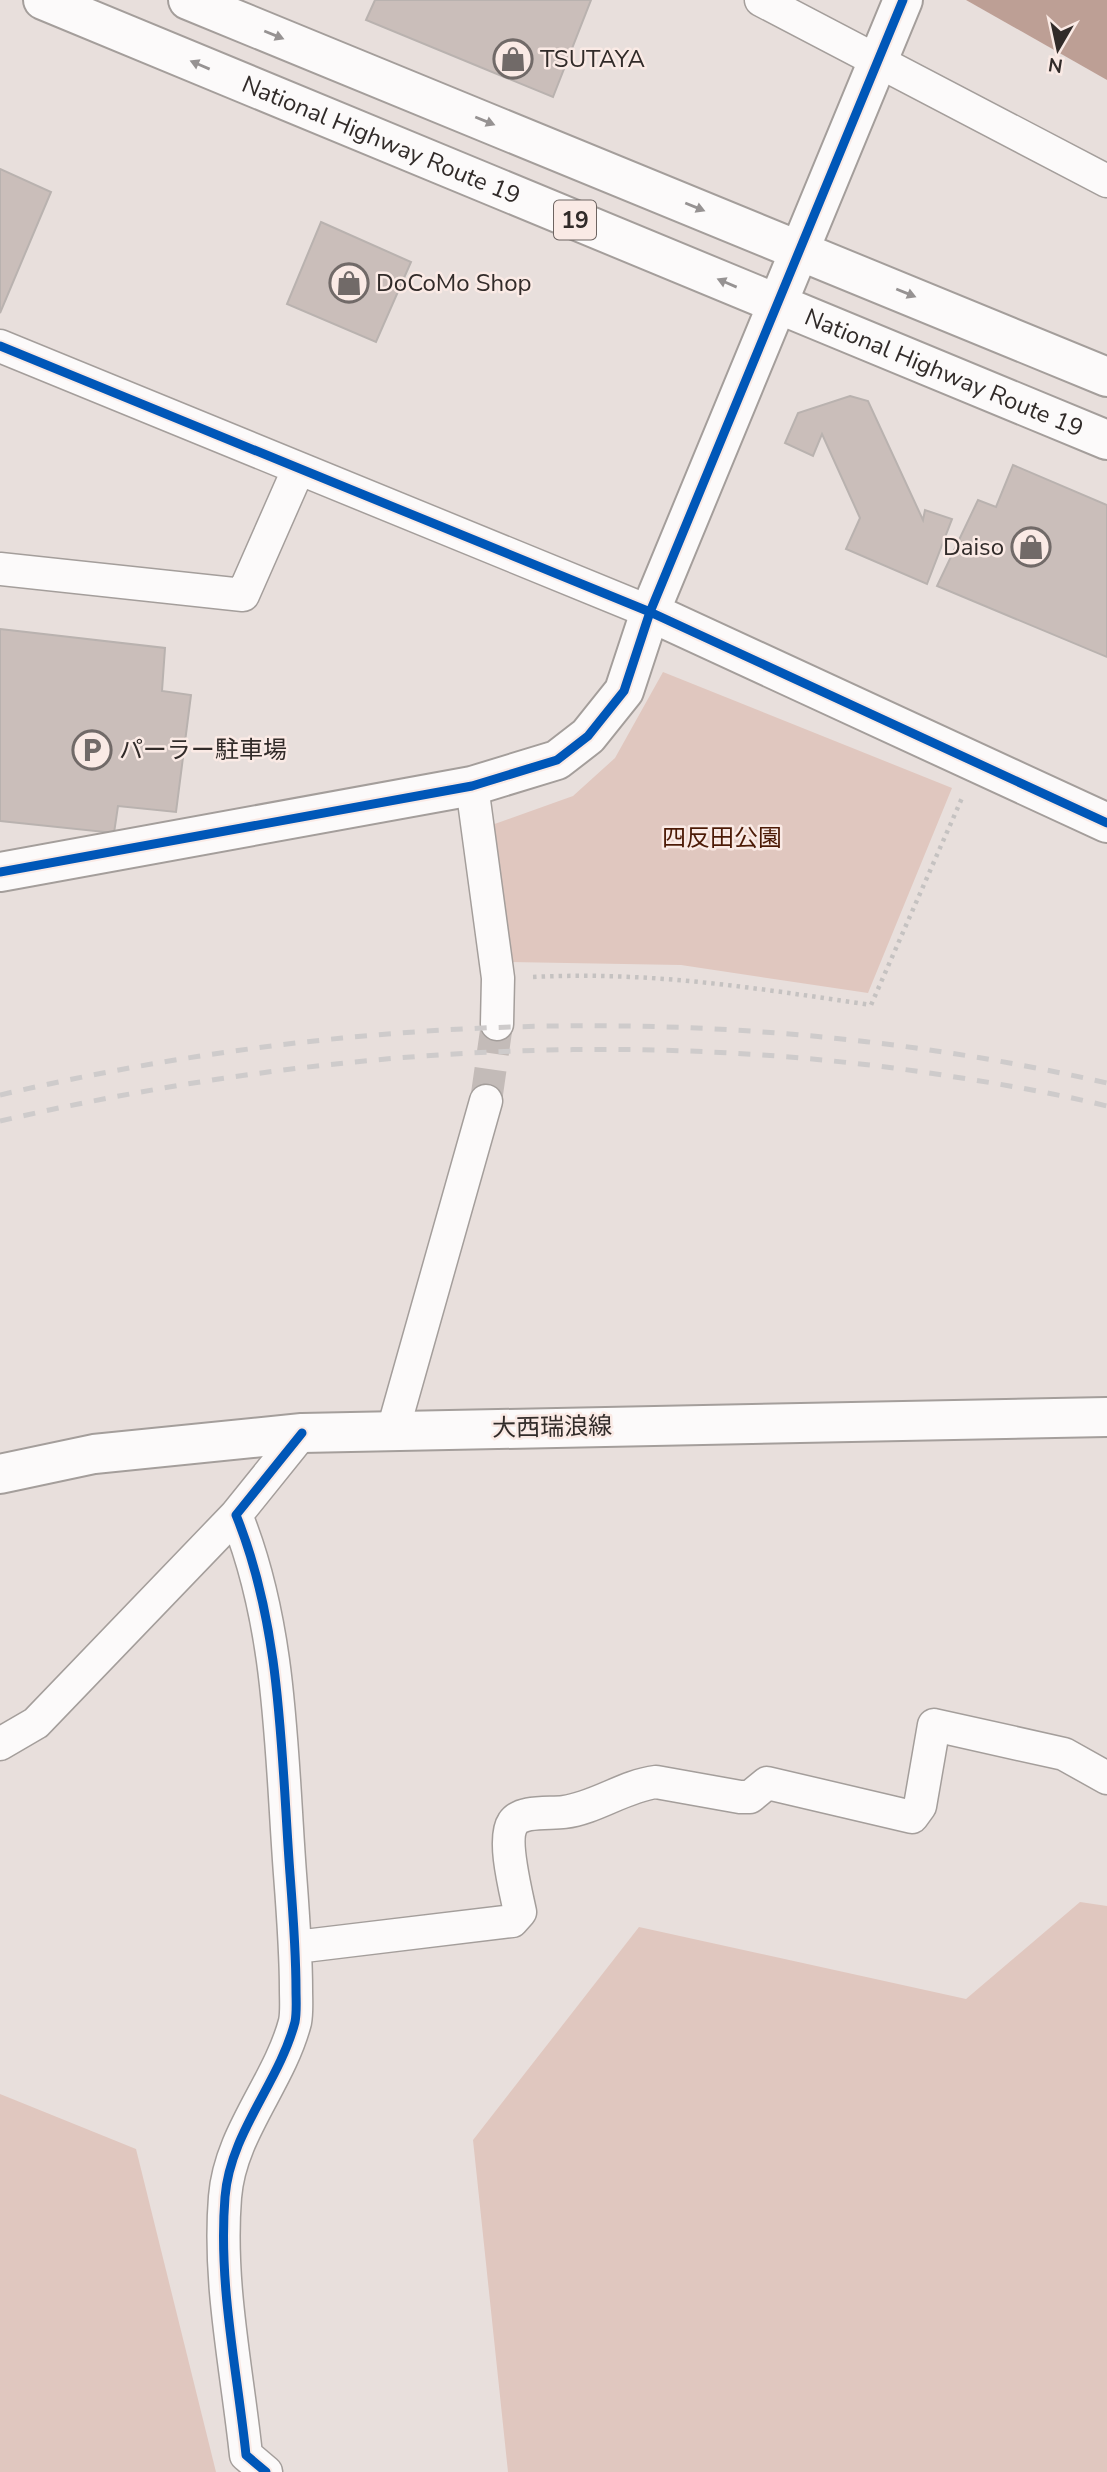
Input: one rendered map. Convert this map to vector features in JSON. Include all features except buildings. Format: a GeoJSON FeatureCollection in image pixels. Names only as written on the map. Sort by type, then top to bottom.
{"type":"FeatureCollection","features":[{"type":"Feature","properties":{"kind":"main road","name":"National Highway Route 19"},"geometry":{"type":"LineString","coordinates":[[43,0],[1107,440]]}},
{"type":"Feature","properties":{"kind":"main road","name":"19"},"geometry":{"type":"LineString","coordinates":[[188,0],[1107,377]]}},
{"type":"Feature","properties":{"kind":"main road"},"geometry":{"type":"LineString","coordinates":[[0,872],[471,786],[557,760],[588,736],[624,691],[650,612],[903,0]]}},
{"type":"Feature","properties":{"kind":"main road"},"geometry":{"type":"LineString","coordinates":[[650,612],[976,765],[1107,823]]}},
{"type":"Feature","properties":{"kind":"main road","name":"大西瑞浪線"},"geometry":{"type":"LineString","coordinates":[[0,1474],[94,1454],[302,1433],[1107,1417]]}},
{"type":"Feature","properties":{"kind":"street"},"geometry":{"type":"LineString","coordinates":[[761,0],[879,56],[1107,181]]}},
{"type":"Feature","properties":{"kind":"street"},"geometry":{"type":"LineString","coordinates":[[0,346],[650,612]]}},
{"type":"Feature","properties":{"kind":"street"},"geometry":{"type":"LineString","coordinates":[[0,569],[243,595],[298,470]]}},
{"type":"Feature","properties":{"kind":"street"},"geometry":{"type":"LineString","coordinates":[[471,786],[498,978],[497,1024]]}},
{"type":"Feature","properties":{"kind":"street"},"geometry":{"type":"LineString","coordinates":[[393,1430],[486,1101]]}},
{"type":"Feature","properties":{"kind":"street"},"geometry":{"type":"LineString","coordinates":[[0,1744],[36,1723],[236,1515],[302,1433]]}},
{"type":"Feature","properties":{"kind":"street"},"geometry":{"type":"LineString","coordinates":[[236,1515],[248,1545],[269,1634],[278,1700],[296,1947],[295,2020],[273,2076],[234,2152],[225,2196],[225,2307],[240,2390],[246,2455],[266,2472]]}},
{"type":"Feature","properties":{"kind":"street"},"geometry":{"type":"LineString","coordinates":[[296,1947],[512,1921],[520,1912],[508,1840],[512,1824],[518,1818],[534,1814],[567,1812],[642,1784],[656,1782],[750,1797],[767,1783],[912,1817],[920,1806],[934,1725],[1064,1754],[1107,1778]]}},
{"type":"Feature","properties":{"kind":"path"},"geometry":{"type":"LineString","coordinates":[[498,978],[598,974],[701,980],[871,1004],[976,765]]}},
{"type":"Feature","properties":{"kind":"green space","name":"四反田公園"},"geometry":{"type":"Polygon","coordinates":[[[663,672],[952,788],[868,993],[681,965],[510,962],[489,826],[573,796],[615,758],[663,672]]]}},
{"type":"Feature","properties":{"kind":"green space"},"geometry":{"type":"Polygon","coordinates":[[[1080,1902],[1107,1906],[1107,2472],[508,2472],[473,2140],[639,1927],[966,1999],[1080,1902]]]}},
{"type":"Feature","properties":{"kind":"green space"},"geometry":{"type":"Polygon","coordinates":[[[0,2094],[136,2149],[216,2472],[0,2472],[0,2094]]]}},
{"type":"Feature","properties":{"kind":"shaded area"},"geometry":{"type":"Polygon","coordinates":[[[966,0],[1107,0],[1107,80],[966,0]]]}},
{"type":"Feature","properties":{"kind":"tunnel"},"geometry":{"type":"LineString","coordinates":[[486,1101],[497,1024]]}},
{"type":"Feature","properties":{"kind":"railway"},"geometry":{"type":"LineString","coordinates":[[0,1095],[137,1067],[275,1046],[414,1032],[553,1026],[693,1028],[832,1038],[970,1056],[1107,1083]]}},
{"type":"Feature","properties":{"kind":"railway"},"geometry":{"type":"LineString","coordinates":[[0,1121],[232,1077],[466,1053],[584,1049],[701,1052],[819,1060],[936,1074],[1107,1106]]}},
{"type":"Feature","properties":{"kind":"cycle path"},"geometry":{"type":"LineString","coordinates":[[0,872],[472,786],[557,760],[588,736],[624,691],[650,612],[903,0]]}},
{"type":"Feature","properties":{"kind":"cycle path"},"geometry":{"type":"LineString","coordinates":[[0,346],[650,612],[1107,823]]}},
{"type":"Feature","properties":{"kind":"cycle path"},"geometry":{"type":"LineString","coordinates":[[266,2472],[246,2455],[226,2294],[225,2197],[236,2151],[278,2066],[295,2022],[295,1961],[277,1692],[263,1602],[236,1515],[302,1433]]}},
{"type":"Feature","properties":{"kind":"place","name":"TSUTAYA"},"geometry":{"type":"Point","coordinates":[513,59]}},
{"type":"Feature","properties":{"kind":"place","name":"DoCoMo Shop"},"geometry":{"type":"Point","coordinates":[349,283]}},
{"type":"Feature","properties":{"kind":"place","name":"Daiso"},"geometry":{"type":"Point","coordinates":[1031,547]}},
{"type":"Feature","properties":{"kind":"place","name":"パーラー駐車場"},"geometry":{"type":"Point","coordinates":[92,750]}}]}
